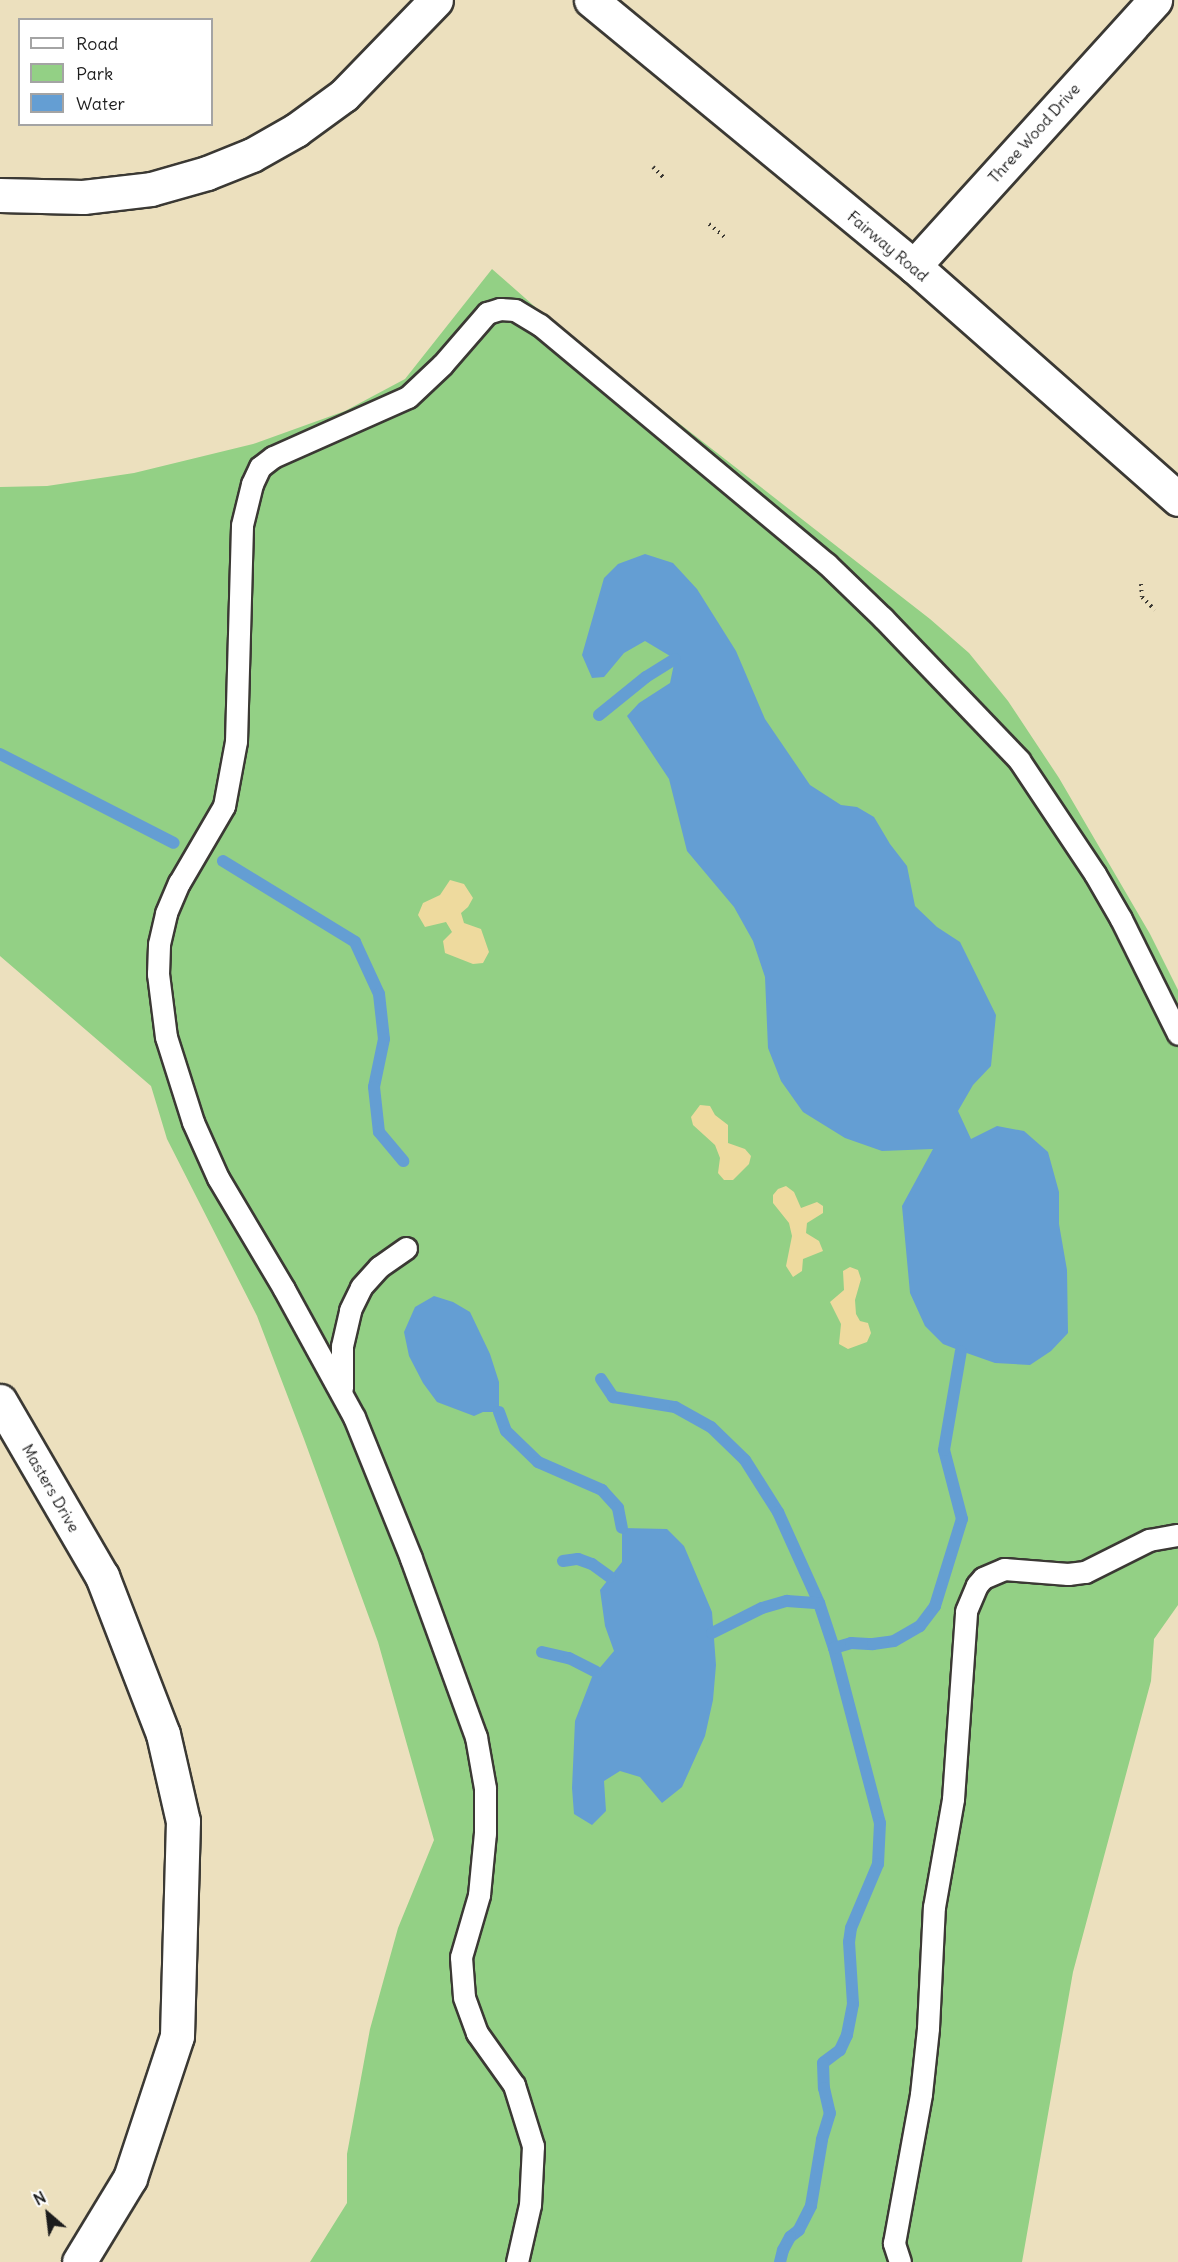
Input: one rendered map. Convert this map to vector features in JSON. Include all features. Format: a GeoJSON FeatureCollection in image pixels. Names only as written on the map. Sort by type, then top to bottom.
{"type":"FeatureCollection","features":[{"type":"Feature","properties":{"kind":"street"},"geometry":{"type":"LineString","coordinates":[[0,195],[83,197],[151,189],[207,173],[252,155],[296,130],[344,95],[436,0]]}},
{"type":"Feature","properties":{"kind":"street","name":"Fairway Road"},"geometry":{"type":"LineString","coordinates":[[591,0],[914,266],[1178,499]]}},
{"type":"Feature","properties":{"kind":"street","name":"Three Wood Drive"},"geometry":{"type":"LineString","coordinates":[[914,266],[1155,0]]}},
{"type":"Feature","properties":{"kind":"street","name":"Masters Drive"},"geometry":{"type":"LineString","coordinates":[[0,1401],[102,1576],[163,1734],[183,1821],[177,2036],[130,2178],[79,2262]]}},
{"type":"Feature","properties":{"kind":"lane"},"geometry":{"type":"LineString","coordinates":[[517,2262],[530,2205],[533,2146],[514,2085],[477,2033],[464,1997],[461,1958],[479,1895],[485,1833],[485,1788],[476,1737],[453,1668],[411,1558],[342,1394],[285,1289],[218,1178],[193,1122],[164,1026],[158,954],[166,913],[179,883],[224,806],[236,741],[242,525],[252,484],[260,467],[273,457],[408,397],[442,365],[487,313],[500,309],[515,310],[540,325],[827,564],[883,618],[1003,743],[1035,781],[1095,874],[1121,919],[1178,1034]]}},
{"type":"Feature","properties":{"kind":"lane"},"geometry":{"type":"LineString","coordinates":[[342,1394],[342,1346],[350,1310],[361,1287],[373,1274],[406,1248]]}},
{"type":"Feature","properties":{"kind":"lane"},"geometry":{"type":"LineString","coordinates":[[895,2256],[922,2083],[928,2028],[934,1907],[953,1799],[966,1611],[971,1598],[983,1578],[1004,1569],[1068,1574],[1085,1572],[1149,1540],[1178,1535]]}},
{"type":"Feature","properties":{"kind":"path"},"geometry":{"type":"LineString","coordinates":[[653,167],[665,179]]}},
{"type":"Feature","properties":{"kind":"path"},"geometry":{"type":"LineString","coordinates":[[708,224],[727,239]]}},
{"type":"Feature","properties":{"kind":"path"},"geometry":{"type":"LineString","coordinates":[[1141,584],[1142,597],[1155,610]]}},
{"type":"Feature","properties":{"kind":"green space"},"geometry":{"type":"Polygon","coordinates":[[[492,269],[576,343],[930,619],[969,653],[1008,701],[1059,778],[1150,934],[1178,990],[1178,1605],[1154,1639],[1151,1681],[1073,1972],[1022,2262],[310,2262],[347,2203],[347,2154],[370,2029],[398,1928],[434,1840],[378,1642],[304,1439],[257,1316],[167,1139],[151,1086],[0,956],[0,487],[47,486],[134,473],[253,444],[345,411],[405,379],[492,269]]]}},
{"type":"Feature","properties":{"kind":"sand"},"geometry":{"type":"Polygon","coordinates":[[[450,880],[464,884],[473,898],[461,913],[464,923],[481,929],[489,952],[483,963],[473,964],[445,953],[443,941],[452,932],[446,922],[425,927],[418,915],[423,903],[440,895],[450,880]]]}},
{"type":"Feature","properties":{"kind":"sand"},"geometry":{"type":"Polygon","coordinates":[[[700,1105],[710,1106],[715,1115],[728,1125],[728,1143],[745,1149],[751,1156],[749,1164],[733,1180],[724,1180],[718,1173],[720,1158],[715,1145],[693,1125],[691,1117],[700,1105]]]}},
{"type":"Feature","properties":{"kind":"sand"},"geometry":{"type":"Polygon","coordinates":[[[786,1186],[794,1192],[801,1208],[817,1202],[823,1206],[823,1213],[807,1223],[806,1233],[819,1241],[823,1251],[803,1259],[802,1271],[793,1277],[786,1266],[792,1236],[789,1223],[773,1203],[773,1195],[778,1189],[786,1186]]]}},
{"type":"Feature","properties":{"kind":"sand"},"geometry":{"type":"Polygon","coordinates":[[[850,1267],[858,1270],[861,1279],[855,1300],[856,1314],[860,1321],[868,1323],[871,1333],[867,1342],[848,1349],[839,1344],[841,1324],[830,1302],[844,1290],[843,1271],[850,1267]]]}},
{"type":"Feature","properties":{"kind":"water"},"geometry":{"type":"Polygon","coordinates":[[[645,554],[673,563],[697,589],[736,651],[765,719],[810,785],[841,805],[857,807],[874,817],[890,844],[907,866],[915,906],[937,927],[960,942],[996,1015],[991,1066],[973,1085],[958,1111],[971,1139],[997,1126],[1024,1131],[1048,1152],[1059,1192],[1059,1224],[1067,1270],[1068,1333],[1051,1351],[1030,1365],[995,1363],[943,1344],[925,1326],[910,1293],[902,1206],[933,1149],[882,1151],[845,1138],[803,1112],[781,1081],[768,1048],[765,977],[753,941],[734,907],[687,851],[669,779],[627,716],[639,703],[670,683],[675,659],[645,641],[624,653],[604,677],[592,678],[582,655],[604,578],[618,564],[645,554]]]}},
{"type":"Feature","properties":{"kind":"water"},"geometry":{"type":"Polygon","coordinates":[[[434,1296],[453,1302],[470,1312],[490,1354],[499,1382],[499,1412],[483,1412],[474,1416],[437,1402],[423,1383],[409,1356],[404,1332],[415,1307],[434,1296]]]}},
{"type":"Feature","properties":{"kind":"water"},"geometry":{"type":"Polygon","coordinates":[[[622,1528],[667,1529],[684,1546],[712,1612],[716,1665],[713,1700],[705,1736],[682,1787],[662,1803],[640,1777],[620,1771],[604,1781],[606,1811],[592,1825],[574,1814],[572,1788],[575,1721],[592,1677],[614,1651],[605,1626],[600,1590],[622,1562],[622,1528]]]}},
{"type":"Feature","properties":{"kind":"waterway"},"geometry":{"type":"LineString","coordinates":[[599,715],[646,677],[675,659]]}},
{"type":"Feature","properties":{"kind":"waterway"},"geometry":{"type":"LineString","coordinates":[[0,754],[174,843]]}},
{"type":"Feature","properties":{"kind":"waterway"},"geometry":{"type":"LineString","coordinates":[[223,861],[355,942],[379,994],[384,1039],[374,1087],[379,1132],[403,1161]]}},
{"type":"Feature","properties":{"kind":"waterway"},"geometry":{"type":"LineString","coordinates":[[834,1648],[851,1643],[873,1644],[894,1641],[920,1626],[935,1606],[962,1519],[944,1450],[961,1351]]}},
{"type":"Feature","properties":{"kind":"waterway"},"geometry":{"type":"LineString","coordinates":[[601,1379],[613,1397],[675,1407],[711,1427],[745,1460],[778,1512],[819,1603],[834,1648],[880,1823],[878,1864],[851,1928],[849,1942],[853,2004],[847,2035],[840,2050],[823,2063],[824,2088],[830,2113],[822,2140],[811,2206],[799,2230],[790,2237],[780,2262]]}},
{"type":"Feature","properties":{"kind":"waterway"},"geometry":{"type":"LineString","coordinates":[[499,1412],[506,1431],[538,1462],[602,1490],[618,1508],[622,1528]]}},
{"type":"Feature","properties":{"kind":"waterway"},"geometry":{"type":"LineString","coordinates":[[563,1561],[578,1559],[592,1564],[610,1577]]}},
{"type":"Feature","properties":{"kind":"waterway"},"geometry":{"type":"LineString","coordinates":[[712,1633],[762,1608],[787,1601],[819,1603]]}},
{"type":"Feature","properties":{"kind":"waterway"},"geometry":{"type":"LineString","coordinates":[[542,1652],[569,1658],[596,1672]]}}]}
